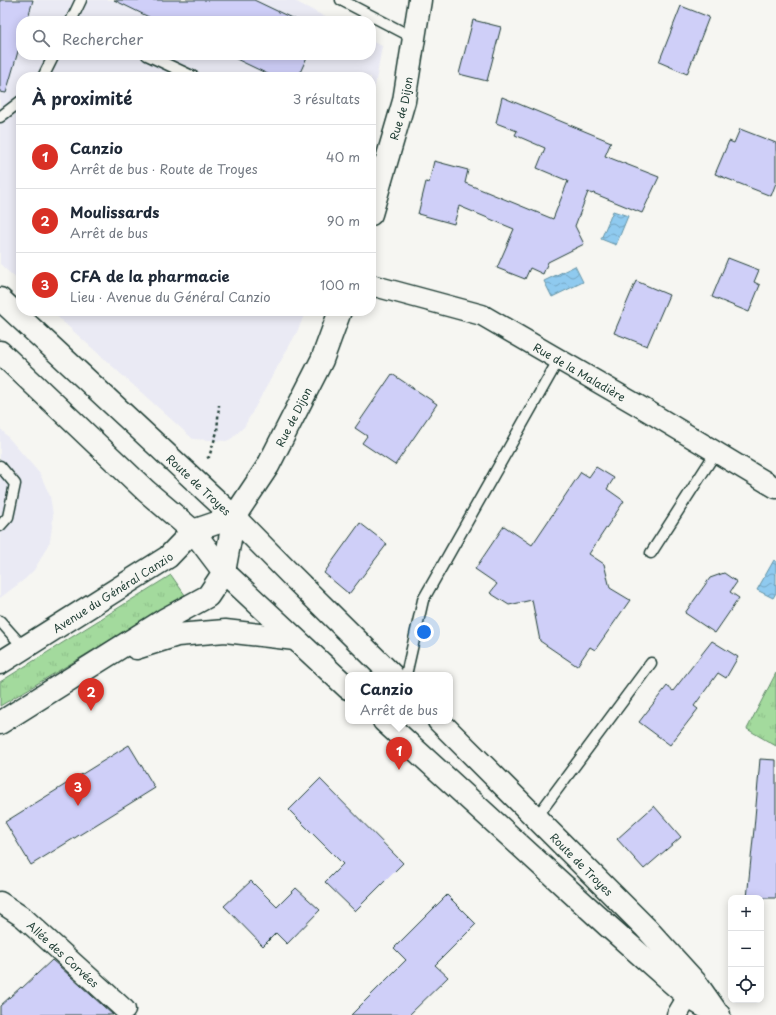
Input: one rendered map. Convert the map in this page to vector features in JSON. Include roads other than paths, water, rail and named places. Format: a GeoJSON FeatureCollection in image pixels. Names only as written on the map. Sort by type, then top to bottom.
{"type":"FeatureCollection","features":[{"type":"Feature","properties":{"kind":"main road","name":"Rue de Dijon"},"geometry":{"type":"LineString","coordinates":[[376,178],[378,164],[404,101],[420,0]]}},
{"type":"Feature","properties":{"kind":"main road","name":"Route de Troyes"},"geometry":{"type":"LineString","coordinates":[[0,299],[16,315]]}},
{"type":"Feature","properties":{"kind":"main road","name":"Route de Troyes"},"geometry":{"type":"LineString","coordinates":[[17,316],[230,523],[290,574],[389,672]]}},
{"type":"Feature","properties":{"kind":"main road","name":"Rue de Dijon"},"geometry":{"type":"LineString","coordinates":[[230,523],[268,466],[322,360],[338,316]]}},
{"type":"Feature","properties":{"kind":"main road"},"geometry":{"type":"LineString","coordinates":[[0,352],[141,486],[192,531],[224,572],[345,685]]}},
{"type":"Feature","properties":{"kind":"main road","name":"Avenue du Général Canzio"},"geometry":{"type":"LineString","coordinates":[[0,663],[168,557],[192,531],[230,523]]}},
{"type":"Feature","properties":{"kind":"main road"},"geometry":{"type":"LineString","coordinates":[[0,723],[106,658],[164,620],[208,596],[224,572],[230,523]]}},
{"type":"Feature","properties":{"kind":"main road"},"geometry":{"type":"LineString","coordinates":[[106,658],[184,634],[224,631],[295,639]]}},
{"type":"Feature","properties":{"kind":"main road"},"geometry":{"type":"LineString","coordinates":[[387,724],[686,998],[719,1014]]}},
{"type":"Feature","properties":{"kind":"main road","name":"Route de Troyes"},"geometry":{"type":"LineString","coordinates":[[442,724],[646,928],[686,998]]}},
{"type":"Feature","properties":{"kind":"street","name":"Rue de la Maladière"},"geometry":{"type":"LineString","coordinates":[[376,286],[482,315],[776,488]]}},
{"type":"Feature","properties":{"kind":"street","name":"Allée des Corvées"},"geometry":{"type":"LineString","coordinates":[[0,902],[24,918],[125,1010]]}},
{"type":"Feature","properties":{"kind":"lane"},"geometry":{"type":"LineString","coordinates":[[73,16],[81,0]]}},
{"type":"Feature","properties":{"kind":"lane"},"geometry":{"type":"LineString","coordinates":[[341,0],[372,16]]}},
{"type":"Feature","properties":{"kind":"lane"},"geometry":{"type":"LineString","coordinates":[[376,18],[414,38]]}},
{"type":"Feature","properties":{"kind":"lane"},"geometry":{"type":"LineString","coordinates":[[46,72],[52,60]]}},
{"type":"Feature","properties":{"kind":"lane"},"geometry":{"type":"LineString","coordinates":[[158,60],[183,72]]}},
{"type":"Feature","properties":{"kind":"lane"},"geometry":{"type":"LineString","coordinates":[[0,117],[16,105]]}},
{"type":"Feature","properties":{"kind":"lane"},"geometry":{"type":"LineString","coordinates":[[407,672],[423,600],[559,359]]}},
{"type":"Feature","properties":{"kind":"lane"},"geometry":{"type":"LineString","coordinates":[[651,553],[716,452]]}},
{"type":"Feature","properties":{"kind":"lane"},"geometry":{"type":"LineString","coordinates":[[0,466],[15,484],[8,516],[0,526]]}},
{"type":"Feature","properties":{"kind":"lane"},"geometry":{"type":"LineString","coordinates":[[0,621],[24,648]]}},
{"type":"Feature","properties":{"kind":"lane"},"geometry":{"type":"LineString","coordinates":[[536,818],[651,663]]}},
{"type":"Feature","properties":{"kind":"water"},"geometry":{"type":"Polygon","coordinates":[[[613,211],[628,216],[616,245],[601,239],[613,211]]]}},
{"type":"Feature","properties":{"kind":"water"},"geometry":{"type":"Polygon","coordinates":[[[575,266],[583,282],[552,297],[544,281],[575,266]]]}},
{"type":"Feature","properties":{"kind":"water"},"geometry":{"type":"Polygon","coordinates":[[[774,560],[776,561],[776,593],[773,598],[757,590],[774,560]]]}},
{"type":"Feature","properties":{"kind":"place","name":"Moulissards"},"geometry":{"type":"Point","coordinates":[91,711]}},
{"type":"Feature","properties":{"kind":"place","name":"Canzio"},"geometry":{"type":"Point","coordinates":[399,770]}},
{"type":"Feature","properties":{"kind":"place","name":"CFA de la pharmacie"},"geometry":{"type":"Point","coordinates":[78,806]}}]}
